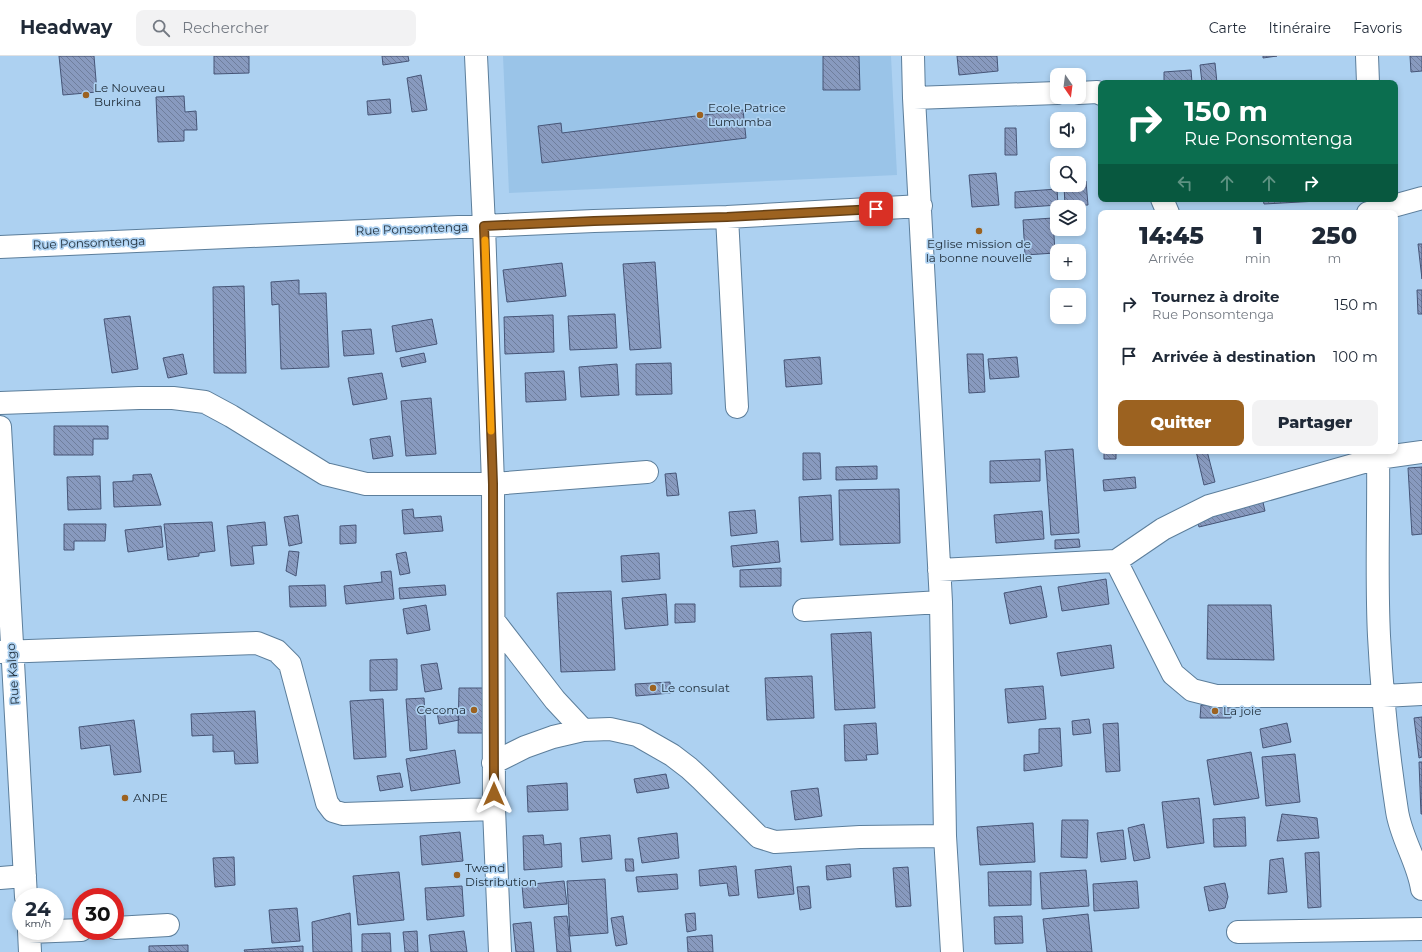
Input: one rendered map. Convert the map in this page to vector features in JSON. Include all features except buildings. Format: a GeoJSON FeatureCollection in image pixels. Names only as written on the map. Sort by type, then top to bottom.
{"type":"FeatureCollection","features":[{"type":"Feature","properties":{"kind":"street"},"geometry":{"type":"LineString","coordinates":[[476,56],[484,226],[493,484],[493,763],[500,952]]}},
{"type":"Feature","properties":{"kind":"street"},"geometry":{"type":"LineString","coordinates":[[913,56],[941,602],[946,836],[952,952]]}},
{"type":"Feature","properties":{"kind":"street"},"geometry":{"type":"LineString","coordinates":[[1367,56],[1368,80]]}},
{"type":"Feature","properties":{"kind":"street"},"geometry":{"type":"LineString","coordinates":[[1086,93],[1098,92]]}},
{"type":"Feature","properties":{"kind":"street"},"geometry":{"type":"LineString","coordinates":[[914,98],[1050,93]]}},
{"type":"Feature","properties":{"kind":"street"},"geometry":{"type":"LineString","coordinates":[[1373,209],[1422,198]]}},
{"type":"Feature","properties":{"kind":"street","name":"Rue Ponsomtenga"},"geometry":{"type":"LineString","coordinates":[[0,247],[594,221],[727,217],[920,206]]}},
{"type":"Feature","properties":{"kind":"street"},"geometry":{"type":"LineString","coordinates":[[727,217],[737,407]]}},
{"type":"Feature","properties":{"kind":"street"},"geometry":{"type":"LineString","coordinates":[[0,403],[140,398],[174,398],[205,402],[231,416],[325,474],[366,484],[493,484],[647,472]]}},
{"type":"Feature","properties":{"kind":"street","name":"Rue Kalgo"},"geometry":{"type":"LineString","coordinates":[[0,427],[6,651],[21,786],[25,887]]}},
{"type":"Feature","properties":{"kind":"street"},"geometry":{"type":"LineString","coordinates":[[1398,454],[1422,452]]}},
{"type":"Feature","properties":{"kind":"street"},"geometry":{"type":"LineString","coordinates":[[939,570],[1116,561],[1163,529],[1209,506],[1378,455],[1393,454]]}},
{"type":"Feature","properties":{"kind":"street"},"geometry":{"type":"LineString","coordinates":[[1378,455],[1377,560],[1379,635],[1383,696],[1397,813],[1422,885]]}},
{"type":"Feature","properties":{"kind":"street"},"geometry":{"type":"LineString","coordinates":[[1116,561],[1173,674],[1192,690],[1216,696],[1383,696],[1422,694]]}},
{"type":"Feature","properties":{"kind":"street"},"geometry":{"type":"LineString","coordinates":[[804,610],[941,602]]}},
{"type":"Feature","properties":{"kind":"street"},"geometry":{"type":"LineString","coordinates":[[494,622],[555,700],[583,730]]}},
{"type":"Feature","properties":{"kind":"street"},"geometry":{"type":"LineString","coordinates":[[6,651],[257,643],[277,651],[290,664],[327,803],[333,811],[344,814],[494,809]]}},
{"type":"Feature","properties":{"kind":"street"},"geometry":{"type":"LineString","coordinates":[[493,763],[525,747],[553,737],[583,730],[610,729],[637,736],[672,755],[698,776],[759,837],[776,842],[860,837],[946,836]]}},
{"type":"Feature","properties":{"kind":"street"},"geometry":{"type":"LineString","coordinates":[[0,878],[25,887]]}},
{"type":"Feature","properties":{"kind":"street"},"geometry":{"type":"LineString","coordinates":[[124,927],[168,925]]}},
{"type":"Feature","properties":{"kind":"street"},"geometry":{"type":"LineString","coordinates":[[1238,932],[1422,929]]}},
{"type":"Feature","properties":{"kind":"shaded area","name":"Ecole Patrice Lumumba"},"geometry":{"type":"Polygon","coordinates":[[[503,56],[891,56],[897,175],[509,193],[503,56]]]}},
{"type":"Feature","properties":{"kind":"slow traffic"},"geometry":{"type":"LineString","coordinates":[[485,240],[491,431]]}},
{"type":"Feature","properties":{"kind":"place","name":"Le Nouveau Burkina"},"geometry":{"type":"Point","coordinates":[86,95]}},
{"type":"Feature","properties":{"kind":"place","name":"Ecole Patrice Lumumba"},"geometry":{"type":"Point","coordinates":[700,115]}},
{"type":"Feature","properties":{"kind":"place","name":"Eglise mission de la bonne nouvelle"},"geometry":{"type":"Point","coordinates":[979,231]}},
{"type":"Feature","properties":{"kind":"place","name":"Le consulat"},"geometry":{"type":"Point","coordinates":[653,688]}},
{"type":"Feature","properties":{"kind":"place","name":"Cecoma"},"geometry":{"type":"Point","coordinates":[474,710]}},
{"type":"Feature","properties":{"kind":"place","name":"La joie"},"geometry":{"type":"Point","coordinates":[1215,711]}},
{"type":"Feature","properties":{"kind":"place","name":"ANPE"},"geometry":{"type":"Point","coordinates":[125,798]}},
{"type":"Feature","properties":{"kind":"place","name":"Twend Distribution"},"geometry":{"type":"Point","coordinates":[457,875]}},
{"type":"Feature","properties":{"kind":"route"},"geometry":{"type":"LineString","coordinates":[[494,794],[493,484],[484,226],[727,217],[876,209]]}}]}
